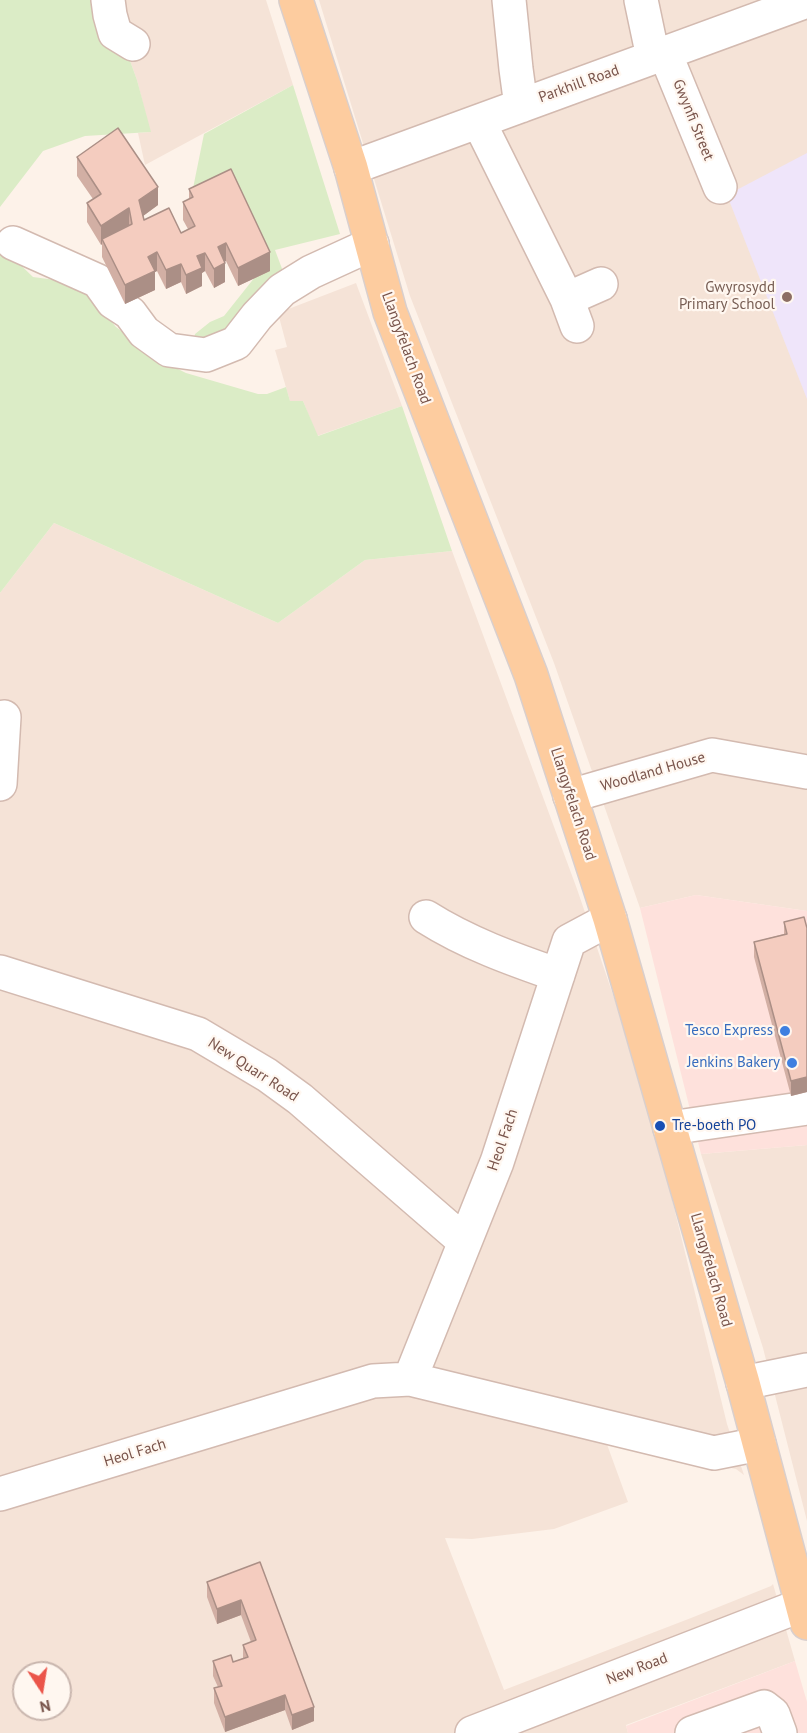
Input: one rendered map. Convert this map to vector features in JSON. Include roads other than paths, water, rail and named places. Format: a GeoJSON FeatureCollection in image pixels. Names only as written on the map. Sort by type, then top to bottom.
{"type":"FeatureCollection","features":[{"type":"Feature","properties":{"kind":"main road","name":"Llangyfelach Road"},"geometry":{"type":"LineString","coordinates":[[296,0],[351,168],[390,312],[531,675],[610,919],[759,1444],[800,1571],[805,1614]]}},
{"type":"Feature","properties":{"kind":"street"},"geometry":{"type":"LineString","coordinates":[[108,0],[115,33],[132,44]]}},
{"type":"Feature","properties":{"kind":"street"},"geometry":{"type":"LineString","coordinates":[[509,0],[521,106]]}},
{"type":"Feature","properties":{"kind":"street","name":"Gwynfi Street"},"geometry":{"type":"LineString","coordinates":[[641,0],[659,55],[720,187]]}},
{"type":"Feature","properties":{"kind":"street","name":"Parkhill Road"},"geometry":{"type":"LineString","coordinates":[[351,168],[807,1]]}},
{"type":"Feature","properties":{"kind":"street"},"geometry":{"type":"LineString","coordinates":[[478,122],[572,313],[601,284]]}},
{"type":"Feature","properties":{"kind":"street"},"geometry":{"type":"LineString","coordinates":[[14,243],[98,281],[113,302],[130,314],[144,332],[169,350],[206,355],[236,343],[256,316],[282,290],[311,272],[372,244]]}},
{"type":"Feature","properties":{"kind":"street"},"geometry":{"type":"LineString","coordinates":[[0,784],[4,717]]}},
{"type":"Feature","properties":{"kind":"street","name":"Woodland House"},"geometry":{"type":"LineString","coordinates":[[570,796],[712,755],[807,772]]}},
{"type":"Feature","properties":{"kind":"street"},"geometry":{"type":"LineString","coordinates":[[426,916],[447,930],[505,957],[558,975]]}},
{"type":"Feature","properties":{"kind":"street","name":"Heol Fach"},"geometry":{"type":"LineString","coordinates":[[410,1379],[497,1162],[569,941],[610,919]]}},
{"type":"Feature","properties":{"kind":"street","name":"New Quarr Road"},"geometry":{"type":"LineString","coordinates":[[0,972],[198,1034],[300,1099],[465,1242]]}},
{"type":"Feature","properties":{"kind":"street"},"geometry":{"type":"LineString","coordinates":[[670,1128],[807,1108]]}},
{"type":"Feature","properties":{"kind":"street"},"geometry":{"type":"LineString","coordinates":[[743,1383],[807,1370]]}},
{"type":"Feature","properties":{"kind":"street","name":"Heol Fach"},"geometry":{"type":"LineString","coordinates":[[0,1494],[373,1381],[410,1379],[714,1453],[759,1444]]}},
{"type":"Feature","properties":{"kind":"street","name":"New Road"},"geometry":{"type":"LineString","coordinates":[[472,1733],[805,1614]]}},
{"type":"Feature","properties":{"kind":"street"},"geometry":{"type":"LineString","coordinates":[[692,1733],[764,1707],[773,1714],[780,1733]]}},
{"type":"Feature","properties":{"kind":"place","name":"Gwyrosydd Primary School"},"geometry":{"type":"Point","coordinates":[787,297]}},
{"type":"Feature","properties":{"kind":"place","name":"Tesco Express"},"geometry":{"type":"Point","coordinates":[785,1031]}},
{"type":"Feature","properties":{"kind":"place","name":"Jenkins Bakery"},"geometry":{"type":"Point","coordinates":[792,1063]}},
{"type":"Feature","properties":{"kind":"place","name":"Tre-boeth PO"},"geometry":{"type":"Point","coordinates":[660,1126]}}]}
